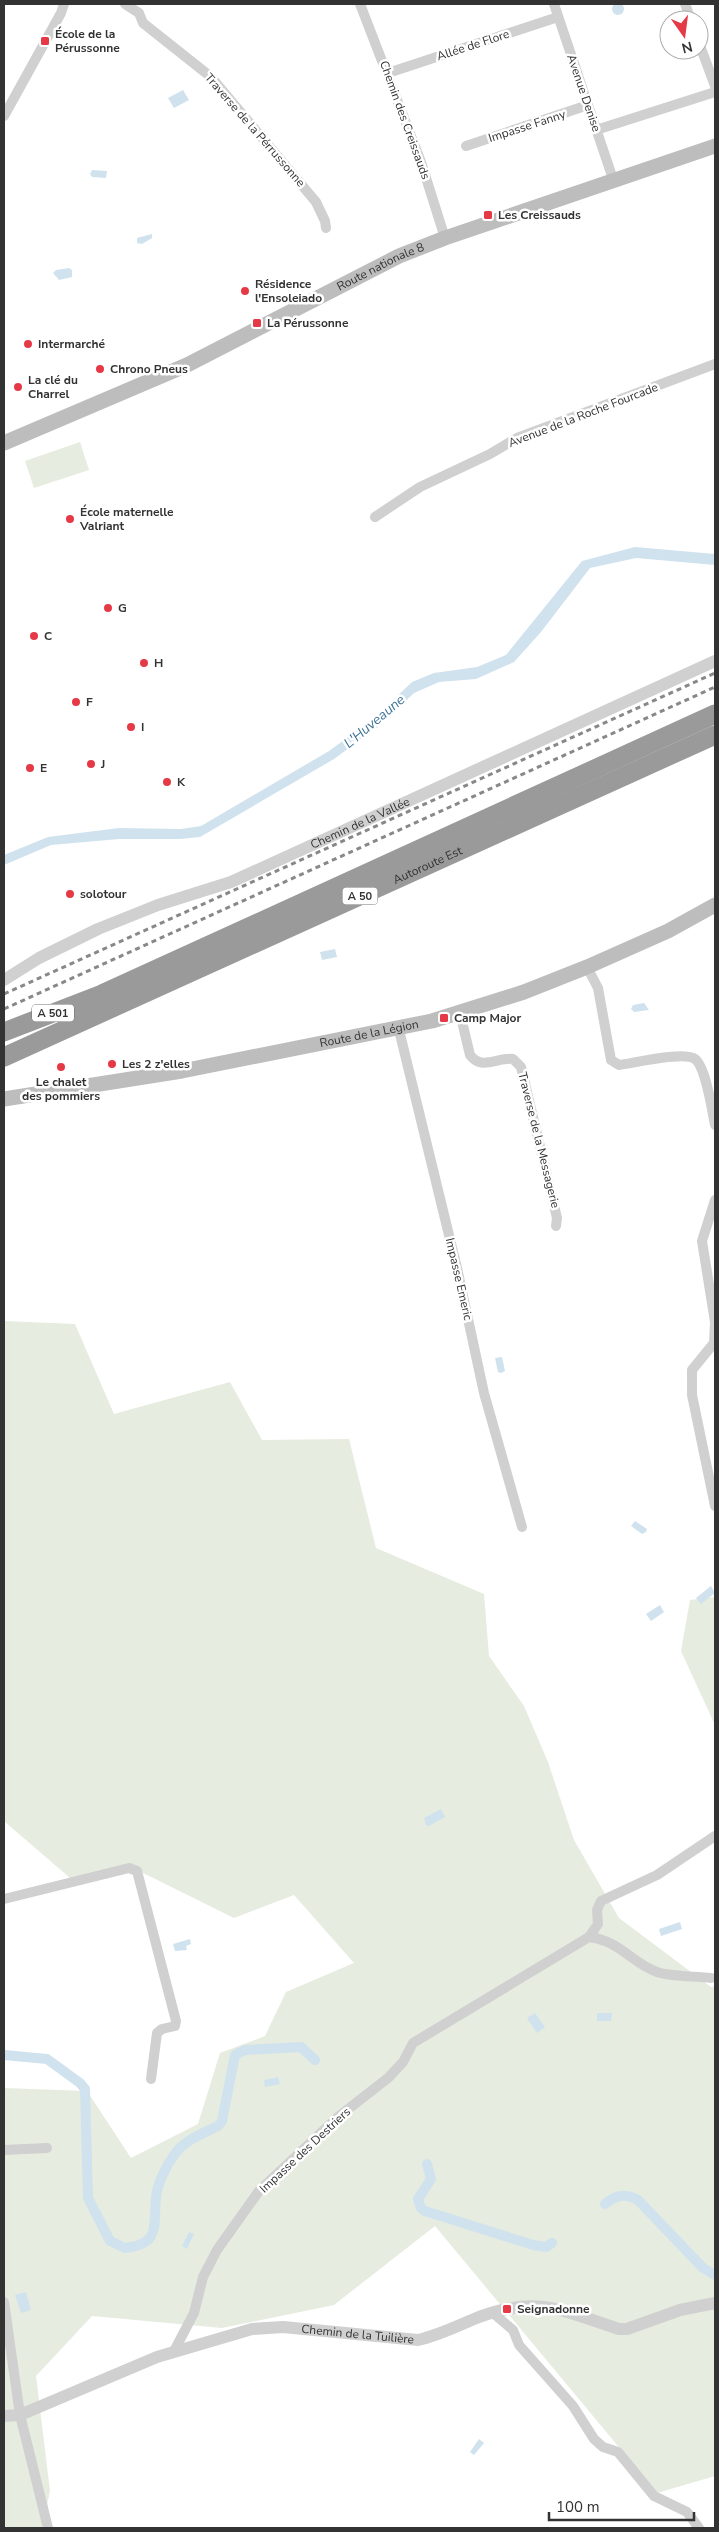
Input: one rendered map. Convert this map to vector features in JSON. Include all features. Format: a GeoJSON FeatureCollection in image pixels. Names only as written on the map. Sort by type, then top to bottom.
{"type":"FeatureCollection","features":[{"type":"Feature","properties":{"kind":"highway","name":"Autoroute Est"},"geometry":{"type":"LineString","coordinates":[[4,1032],[102,994],[715,714]]}},
{"type":"Feature","properties":{"kind":"highway","name":"Autoroute Est"},"geometry":{"type":"LineString","coordinates":[[4,1057],[715,735]]}},
{"type":"Feature","properties":{"kind":"highway","name":"A 50"},"geometry":{"type":"LineString","coordinates":[[4,1038],[102,994]]}},
{"type":"Feature","properties":{"kind":"main road","name":"Route nationale 8"},"geometry":{"type":"LineString","coordinates":[[4,443],[187,365],[399,256],[445,238],[614,182],[715,146]]}},
{"type":"Feature","properties":{"kind":"main road","name":"Route de la Légion"},"geometry":{"type":"LineString","coordinates":[[4,1099],[182,1071],[399,1030],[524,992],[587,967],[668,931],[715,905]]}},
{"type":"Feature","properties":{"kind":"street"},"geometry":{"type":"LineString","coordinates":[[4,116],[63,4]]}},
{"type":"Feature","properties":{"kind":"street","name":"Traverse de la Pérrussonne"},"geometry":{"type":"LineString","coordinates":[[125,4],[138,13],[143,23],[212,77],[316,202],[325,221],[326,228]]}},
{"type":"Feature","properties":{"kind":"street","name":"Chemin des Creissauds"},"geometry":{"type":"LineString","coordinates":[[360,4],[421,162],[445,238]]}},
{"type":"Feature","properties":{"kind":"street","name":"Avenue Denise"},"geometry":{"type":"LineString","coordinates":[[554,4],[614,182]]}},
{"type":"Feature","properties":{"kind":"street","name":"Allée de Flore"},"geometry":{"type":"LineString","coordinates":[[388,73],[558,17]]}},
{"type":"Feature","properties":{"kind":"street"},"geometry":{"type":"LineString","coordinates":[[705,60],[715,86]]}},
{"type":"Feature","properties":{"kind":"street"},"geometry":{"type":"LineString","coordinates":[[596,130],[715,92]]}},
{"type":"Feature","properties":{"kind":"street","name":"Impasse Fanny"},"geometry":{"type":"LineString","coordinates":[[466,146],[588,106]]}},
{"type":"Feature","properties":{"kind":"street","name":"Avenue de la Roche Fourcade"},"geometry":{"type":"LineString","coordinates":[[375,517],[420,487],[490,454],[518,438],[715,364]]}},
{"type":"Feature","properties":{"kind":"street","name":"Chemin de la Vallée"},"geometry":{"type":"LineString","coordinates":[[4,980],[39,958],[98,929],[158,905],[231,882],[715,661]]}},
{"type":"Feature","properties":{"kind":"street"},"geometry":{"type":"LineString","coordinates":[[587,967],[598,988],[611,1060],[619,1065],[675,1057],[688,1056],[696,1059],[702,1070],[715,1125]]}},
{"type":"Feature","properties":{"kind":"street","name":"Traverse de la Messagerie"},"geometry":{"type":"LineString","coordinates":[[460,1013],[470,1055],[473,1059],[483,1064],[513,1059],[521,1067],[557,1218],[556,1226]]}},
{"type":"Feature","properties":{"kind":"street","name":"Impasse Emeric"},"geometry":{"type":"LineString","coordinates":[[399,1030],[457,1268],[484,1394],[522,1527]]}},
{"type":"Feature","properties":{"kind":"street"},"geometry":{"type":"LineString","coordinates":[[715,1200],[702,1242],[715,1322],[714,1343],[694,1366],[691,1378],[692,1395],[715,1506]]}},
{"type":"Feature","properties":{"kind":"street"},"geometry":{"type":"LineString","coordinates":[[711,1978],[657,1972],[615,1945],[602,1939],[589,1938],[598,1924],[597,1910],[601,1901],[657,1875],[715,1836]]}},
{"type":"Feature","properties":{"kind":"street"},"geometry":{"type":"LineString","coordinates":[[4,1899],[129,1868],[137,1871],[176,2022],[175,2026],[162,2029],[157,2034],[151,2079]]}},
{"type":"Feature","properties":{"kind":"street","name":"Impasse des Destriers"},"geometry":{"type":"LineString","coordinates":[[174,2351],[194,2313],[203,2277],[213,2256],[259,2191],[338,2117],[388,2078],[403,2062],[413,2043],[589,1938]]}},
{"type":"Feature","properties":{"kind":"street"},"geometry":{"type":"LineString","coordinates":[[4,2150],[47,2148]]}},
{"type":"Feature","properties":{"kind":"street"},"geometry":{"type":"LineString","coordinates":[[4,2302],[20,2415],[48,2528]]}},
{"type":"Feature","properties":{"kind":"street","name":"Chemin de la Tuilière"},"geometry":{"type":"LineString","coordinates":[[4,2416],[20,2415],[174,2351],[237,2332],[283,2327],[418,2340],[439,2335],[493,2313],[520,2306],[548,2306],[620,2329],[627,2329],[680,2310],[715,2303]]}},
{"type":"Feature","properties":{"kind":"street"},"geometry":{"type":"LineString","coordinates":[[493,2313],[513,2330],[519,2345],[573,2406],[594,2439],[604,2447],[618,2452],[654,2496],[687,2512],[699,2528]]}},
{"type":"Feature","properties":{"kind":"shaded area"},"geometry":{"type":"Polygon","coordinates":[[[80,442],[89,470],[34,488],[25,461],[80,442]]]}},
{"type":"Feature","properties":{"kind":"shaded area"},"geometry":{"type":"Polygon","coordinates":[[[4,1321],[75,1324],[114,1414],[230,1382],[262,1440],[349,1439],[376,1548],[484,1594],[489,1656],[524,1706],[548,1762],[574,1840],[619,1918],[711,1987],[715,1986],[715,2476],[657,2493],[435,2226],[334,2305],[222,2328],[92,2316],[36,2376],[50,2491],[42,2528],[4,2528],[4,2088],[87,2091],[131,2158],[198,2124],[220,2053],[265,2036],[286,1992],[354,1963],[294,1895],[234,1918],[131,1867],[70,1878],[4,1821],[4,1321]]]}},
{"type":"Feature","properties":{"kind":"shaded area"},"geometry":{"type":"Polygon","coordinates":[[[715,1597],[715,1725],[681,1651],[690,1600],[715,1597]]]}},
{"type":"Feature","properties":{"kind":"water"},"geometry":{"type":"Polygon","coordinates":[[[618,3],[624,9],[618,15],[612,9],[618,3]]]}},
{"type":"Feature","properties":{"kind":"water"},"geometry":{"type":"Polygon","coordinates":[[[183,90],[189,100],[174,108],[168,98],[183,90]]]}},
{"type":"Feature","properties":{"kind":"water"},"geometry":{"type":"Polygon","coordinates":[[[92,170],[107,171],[106,178],[92,177],[90,174],[92,170]]]}},
{"type":"Feature","properties":{"kind":"water"},"geometry":{"type":"Polygon","coordinates":[[[152,234],[152,238],[142,244],[137,243],[137,238],[152,234]]]}},
{"type":"Feature","properties":{"kind":"water"},"geometry":{"type":"Polygon","coordinates":[[[69,268],[72,270],[72,277],[59,280],[53,273],[56,270],[69,268]]]}},
{"type":"Feature","properties":{"kind":"water","name":"L'Huveaune"},"geometry":{"type":"Polygon","coordinates":[[[635,547],[715,554],[715,565],[636,558],[590,568],[541,632],[514,662],[476,679],[439,682],[414,693],[379,726],[334,759],[200,837],[180,839],[119,839],[51,845],[4,865],[4,855],[48,837],[119,828],[181,829],[201,826],[329,751],[373,719],[412,682],[434,673],[477,667],[506,655],[582,561],[635,547]]]}},
{"type":"Feature","properties":{"kind":"water"},"geometry":{"type":"Polygon","coordinates":[[[335,949],[337,957],[322,960],[320,952],[335,949]]]}},
{"type":"Feature","properties":{"kind":"water"},"geometry":{"type":"Polygon","coordinates":[[[644,1003],[649,1010],[634,1012],[631,1009],[633,1005],[644,1003]]]}},
{"type":"Feature","properties":{"kind":"water"},"geometry":{"type":"Polygon","coordinates":[[[502,1357],[505,1371],[501,1373],[498,1372],[495,1358],[502,1357]]]}},
{"type":"Feature","properties":{"kind":"water"},"geometry":{"type":"Polygon","coordinates":[[[635,1521],[647,1529],[646,1532],[642,1534],[631,1526],[635,1521]]]}},
{"type":"Feature","properties":{"kind":"water"},"geometry":{"type":"Polygon","coordinates":[[[711,1586],[715,1593],[701,1604],[696,1598],[711,1586]]]}},
{"type":"Feature","properties":{"kind":"water"},"geometry":{"type":"Polygon","coordinates":[[[660,1605],[664,1612],[651,1621],[646,1614],[660,1605]]]}},
{"type":"Feature","properties":{"kind":"water"},"geometry":{"type":"Polygon","coordinates":[[[441,1809],[445,1817],[429,1826],[426,1825],[424,1818],[441,1809]]]}},
{"type":"Feature","properties":{"kind":"water"},"geometry":{"type":"Polygon","coordinates":[[[680,1922],[682,1929],[661,1936],[659,1929],[680,1922]]]}},
{"type":"Feature","properties":{"kind":"water"},"geometry":{"type":"Polygon","coordinates":[[[190,1939],[191,1944],[186,1946],[187,1950],[175,1951],[173,1944],[190,1939]]]}},
{"type":"Feature","properties":{"kind":"water"},"geometry":{"type":"Polygon","coordinates":[[[535,2013],[545,2027],[537,2033],[527,2018],[535,2013]]]}},
{"type":"Feature","properties":{"kind":"water"},"geometry":{"type":"Polygon","coordinates":[[[597,2013],[612,2013],[611,2021],[597,2021],[597,2013]]]}},
{"type":"Feature","properties":{"kind":"water"},"geometry":{"type":"Polygon","coordinates":[[[278,2077],[280,2084],[265,2087],[264,2080],[278,2077]]]}},
{"type":"Feature","properties":{"kind":"water"},"geometry":{"type":"Polygon","coordinates":[[[189,2232],[194,2234],[187,2249],[182,2246],[189,2232]]]}},
{"type":"Feature","properties":{"kind":"water"},"geometry":{"type":"Polygon","coordinates":[[[26,2292],[31,2310],[21,2313],[15,2295],[26,2292]]]}},
{"type":"Feature","properties":{"kind":"water"},"geometry":{"type":"Polygon","coordinates":[[[479,2439],[484,2443],[474,2455],[470,2452],[479,2439]]]}},
{"type":"Feature","properties":{"kind":"waterway"},"geometry":{"type":"LineString","coordinates":[[4,2055],[47,2059],[80,2083],[85,2089],[88,2198],[110,2241],[125,2248],[137,2246],[150,2238],[153,2232],[158,2187],[174,2155],[188,2141],[218,2126],[222,2121],[235,2055],[245,2050],[301,2047],[315,2060]]}},
{"type":"Feature","properties":{"kind":"waterway"},"geometry":{"type":"LineString","coordinates":[[427,2164],[431,2179],[418,2199],[421,2208],[425,2211],[533,2245],[546,2247],[552,2243]]}},
{"type":"Feature","properties":{"kind":"waterway"},"geometry":{"type":"LineString","coordinates":[[605,2204],[621,2196],[629,2196],[638,2200],[703,2268],[715,2275]]}},
{"type":"Feature","properties":{"kind":"railway"},"geometry":{"type":"LineString","coordinates":[[4,994],[715,673]]}},
{"type":"Feature","properties":{"kind":"railway"},"geometry":{"type":"LineString","coordinates":[[4,1009],[715,687]]}},
{"type":"Feature","properties":{"kind":"place","name":"École de la Pérussonne"},"geometry":{"type":"Point","coordinates":[45,41]}},
{"type":"Feature","properties":{"kind":"place","name":"Les Creissauds"},"geometry":{"type":"Point","coordinates":[488,215]}},
{"type":"Feature","properties":{"kind":"place","name":"Résidence l'Ensoleiado"},"geometry":{"type":"Point","coordinates":[245,291]}},
{"type":"Feature","properties":{"kind":"place","name":"La Pérussonne"},"geometry":{"type":"Point","coordinates":[257,323]}},
{"type":"Feature","properties":{"kind":"place","name":"Intermarché"},"geometry":{"type":"Point","coordinates":[28,344]}},
{"type":"Feature","properties":{"kind":"place","name":"Chrono Pneus"},"geometry":{"type":"Point","coordinates":[100,369]}},
{"type":"Feature","properties":{"kind":"place","name":"La clé du Charrel"},"geometry":{"type":"Point","coordinates":[18,387]}},
{"type":"Feature","properties":{"kind":"place","name":"École maternelle Valriant"},"geometry":{"type":"Point","coordinates":[70,519]}},
{"type":"Feature","properties":{"kind":"place","name":"G"},"geometry":{"type":"Point","coordinates":[108,608]}},
{"type":"Feature","properties":{"kind":"place","name":"C"},"geometry":{"type":"Point","coordinates":[34,636]}},
{"type":"Feature","properties":{"kind":"place","name":"H"},"geometry":{"type":"Point","coordinates":[144,663]}},
{"type":"Feature","properties":{"kind":"place","name":"F"},"geometry":{"type":"Point","coordinates":[76,702]}},
{"type":"Feature","properties":{"kind":"place","name":"I"},"geometry":{"type":"Point","coordinates":[131,727]}},
{"type":"Feature","properties":{"kind":"place","name":"J"},"geometry":{"type":"Point","coordinates":[91,764]}},
{"type":"Feature","properties":{"kind":"place","name":"E"},"geometry":{"type":"Point","coordinates":[30,768]}},
{"type":"Feature","properties":{"kind":"place","name":"K"},"geometry":{"type":"Point","coordinates":[167,782]}},
{"type":"Feature","properties":{"kind":"place","name":"solotour"},"geometry":{"type":"Point","coordinates":[70,894]}},
{"type":"Feature","properties":{"kind":"place","name":"Camp Major"},"geometry":{"type":"Point","coordinates":[444,1018]}},
{"type":"Feature","properties":{"kind":"place","name":"Les 2 z'elles"},"geometry":{"type":"Point","coordinates":[112,1064]}},
{"type":"Feature","properties":{"kind":"place","name":"Le chalet des pommiers"},"geometry":{"type":"Point","coordinates":[61,1067]}},
{"type":"Feature","properties":{"kind":"place","name":"Seignadonne"},"geometry":{"type":"Point","coordinates":[507,2309]}}]}
